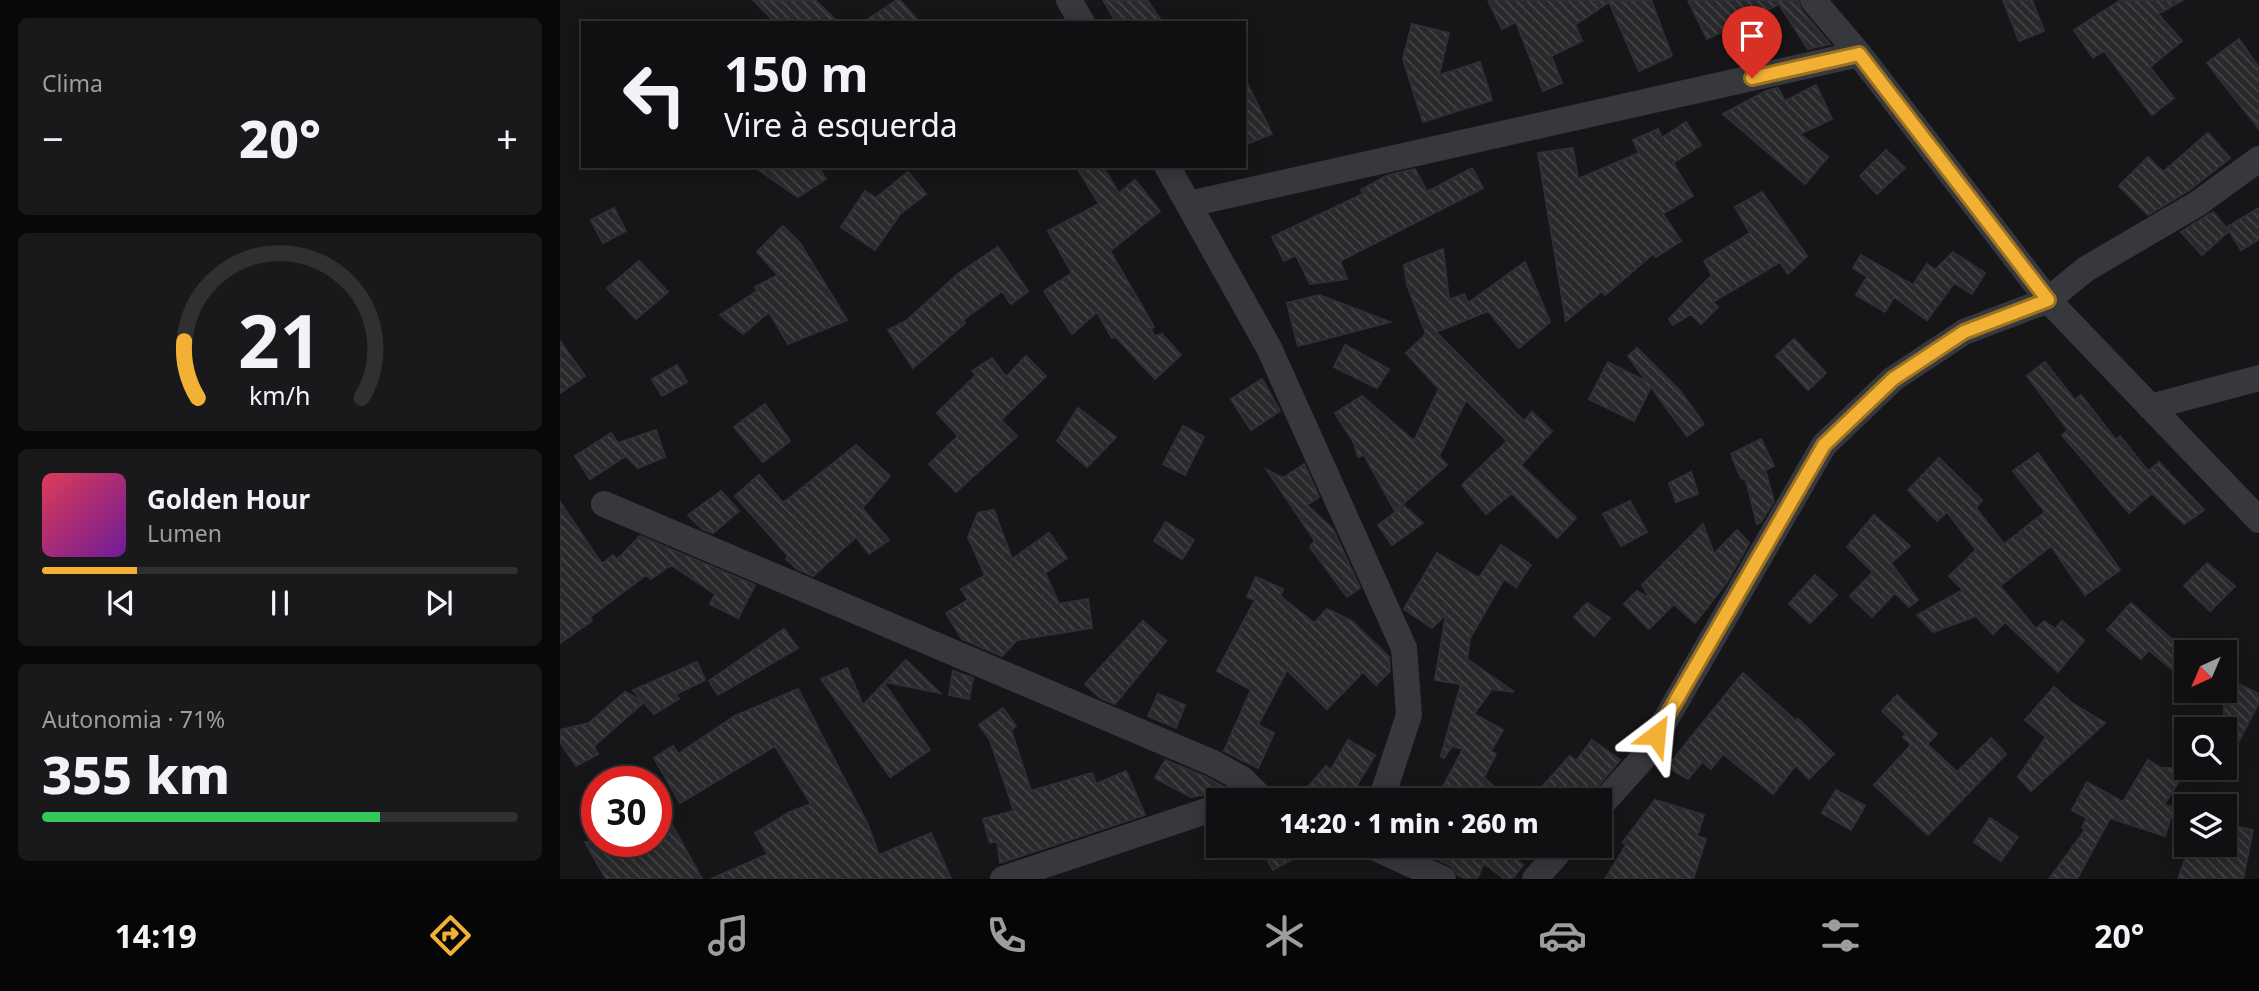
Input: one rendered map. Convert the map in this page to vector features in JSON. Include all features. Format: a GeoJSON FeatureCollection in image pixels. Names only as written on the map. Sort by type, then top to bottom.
{"type":"FeatureCollection","features":[{"type":"Feature","properties":{"kind":"street"},"geometry":{"type":"LineString","coordinates":[[1069,0],[1081,21]]}},
{"type":"Feature","properties":{"kind":"street"},"geometry":{"type":"LineString","coordinates":[[1813,0],[1859,54],[2048,300],[2259,520]]}},
{"type":"Feature","properties":{"kind":"street"},"geometry":{"type":"LineString","coordinates":[[1189,204],[1859,54]]}},
{"type":"Feature","properties":{"kind":"street"},"geometry":{"type":"LineString","coordinates":[[1612,793],[1644,757],[1824,445],[1893,379],[1964,332],[2048,300],[2086,269],[2197,204],[2259,159]]}},
{"type":"Feature","properties":{"kind":"street"},"geometry":{"type":"LineString","coordinates":[[1168,168],[1269,348],[1404,648],[1409,715],[1385,788]]}},
{"type":"Feature","properties":{"kind":"street"},"geometry":{"type":"LineString","coordinates":[[2150,407],[2259,378]]}},
{"type":"Feature","properties":{"kind":"street"},"geometry":{"type":"LineString","coordinates":[[604,504],[1213,763],[1242,779],[1248,788]]}},
{"type":"Feature","properties":{"kind":"street"},"geometry":{"type":"LineString","coordinates":[[1003,879],[1206,811]]}},
{"type":"Feature","properties":{"kind":"street"},"geometry":{"type":"LineString","coordinates":[[1396,858],[1433,876]]}},
{"type":"Feature","properties":{"kind":"street"},"geometry":{"type":"LineString","coordinates":[[1535,879],[1554,858]]}},
{"type":"Feature","properties":{"kind":"building"},"geometry":{"type":"Polygon","coordinates":[[[753,0],[815,0],[837,21],[774,21],[753,0]]]}},
{"type":"Feature","properties":{"kind":"building"},"geometry":{"type":"Polygon","coordinates":[[[900,0],[918,21],[865,21],[900,0]]]}},
{"type":"Feature","properties":{"kind":"building"},"geometry":{"type":"Polygon","coordinates":[[[1103,0],[1147,0],[1162,21],[1116,21],[1103,0]]]}},
{"type":"Feature","properties":{"kind":"building"},"geometry":{"type":"Polygon","coordinates":[[[1488,0],[1651,0],[1672,56],[1639,71],[1609,2],[1575,25],[1582,41],[1551,56],[1562,83],[1543,91],[1516,22],[1502,29],[1488,0]]]}},
{"type":"Feature","properties":{"kind":"building"},"geometry":{"type":"Polygon","coordinates":[[[1688,0],[1798,0],[1801,10],[1830,44],[1808,49],[1779,4],[1707,39],[1688,0]]]}},
{"type":"Feature","properties":{"kind":"building"},"geometry":{"type":"Polygon","coordinates":[[[2003,0],[2032,0],[2044,31],[2019,41],[2003,0]]]}},
{"type":"Feature","properties":{"kind":"building"},"geometry":{"type":"Polygon","coordinates":[[[2121,0],[2183,0],[2158,14],[2182,41],[2150,67],[2174,98],[2152,115],[2104,51],[2093,58],[2074,30],[2121,0]]]}},
{"type":"Feature","properties":{"kind":"building"},"geometry":{"type":"Polygon","coordinates":[[[1412,24],[1449,33],[1439,75],[1480,62],[1492,100],[1423,122],[1403,59],[1412,24]]]}},
{"type":"Feature","properties":{"kind":"building"},"geometry":{"type":"Polygon","coordinates":[[[2239,39],[2259,68],[2259,129],[2207,63],[2239,39]]]}},
{"type":"Feature","properties":{"kind":"building"},"geometry":{"type":"Polygon","coordinates":[[[1246,81],[1272,134],[1246,144],[1246,81]]]}},
{"type":"Feature","properties":{"kind":"building"},"geometry":{"type":"Polygon","coordinates":[[[1816,85],[1832,119],[1800,134],[1828,157],[1805,184],[1723,114],[1766,91],[1778,88],[1785,101],[1816,85]]]}},
{"type":"Feature","properties":{"kind":"building"},"geometry":{"type":"Polygon","coordinates":[[[1686,122],[1701,145],[1673,163],[1693,196],[1663,214],[1681,241],[1656,257],[1653,254],[1605,295],[1602,291],[1566,321],[1538,153],[1573,148],[1578,179],[1639,153],[1633,140],[1658,129],[1662,138],[1686,122]]]}},
{"type":"Feature","properties":{"kind":"building"},"geometry":{"type":"Polygon","coordinates":[[[2208,133],[2230,158],[2188,191],[2148,215],[2119,186],[2148,157],[2163,172],[2208,133]]]}},
{"type":"Feature","properties":{"kind":"building"},"geometry":{"type":"Polygon","coordinates":[[[1886,150],[1905,168],[1877,194],[1860,176],[1886,150]]]}},
{"type":"Feature","properties":{"kind":"building"},"geometry":{"type":"Polygon","coordinates":[[[756,168],[818,168],[826,179],[798,197],[756,168]]]}},
{"type":"Feature","properties":{"kind":"building"},"geometry":{"type":"Polygon","coordinates":[[[1077,168],[1103,168],[1119,193],[1135,180],[1160,211],[1110,251],[1154,327],[1151,329],[1154,336],[1162,334],[1181,355],[1155,379],[1116,337],[1112,338],[1097,312],[1072,334],[1044,291],[1072,273],[1048,231],[1099,204],[1077,168]]]}},
{"type":"Feature","properties":{"kind":"building"},"geometry":{"type":"Polygon","coordinates":[[[1472,168],[1483,188],[1340,261],[1347,279],[1310,284],[1296,255],[1284,261],[1272,237],[1363,194],[1361,190],[1386,176],[1415,169],[1427,192],[1472,168]]]}},
{"type":"Feature","properties":{"kind":"building"},"geometry":{"type":"Polygon","coordinates":[[[908,172],[926,194],[900,214],[875,250],[841,227],[865,191],[876,198],[908,172]]]}},
{"type":"Feature","properties":{"kind":"building"},"geometry":{"type":"Polygon","coordinates":[[[1762,192],[1807,256],[1788,274],[1780,262],[1713,302],[1718,307],[1701,324],[1691,314],[1673,325],[1669,319],[1712,275],[1704,261],[1750,233],[1735,207],[1762,192]]]}},
{"type":"Feature","properties":{"kind":"building"},"geometry":{"type":"Polygon","coordinates":[[[614,208],[626,231],[603,243],[591,220],[614,208]]]}},
{"type":"Feature","properties":{"kind":"building"},"geometry":{"type":"Polygon","coordinates":[[[2259,208],[2259,239],[2241,250],[2227,227],[2259,208]]]}},
{"type":"Feature","properties":{"kind":"building"},"geometry":{"type":"Polygon","coordinates":[[[2213,212],[2229,231],[2202,255],[2181,232],[2213,212]]]}},
{"type":"Feature","properties":{"kind":"building"},"geometry":{"type":"Polygon","coordinates":[[[783,226],[800,243],[847,320],[788,344],[769,312],[743,334],[720,315],[757,291],[755,287],[778,275],[757,252],[783,226]]]}},
{"type":"Feature","properties":{"kind":"building"},"geometry":{"type":"Polygon","coordinates":[[[998,247],[1028,291],[1011,304],[1002,291],[963,320],[965,323],[913,368],[888,330],[906,321],[959,273],[998,247]]]}},
{"type":"Feature","properties":{"kind":"building"},"geometry":{"type":"Polygon","coordinates":[[[1443,249],[1449,300],[1464,294],[1468,303],[1525,262],[1550,322],[1519,348],[1488,311],[1436,332],[1524,421],[1532,412],[1552,431],[1521,465],[1576,518],[1557,538],[1512,493],[1486,514],[1462,485],[1507,441],[1466,400],[1439,456],[1447,465],[1395,511],[1364,455],[1358,457],[1354,443],[1335,413],[1362,396],[1414,441],[1439,389],[1406,353],[1426,334],[1407,285],[1404,265],[1443,249]]]}},
{"type":"Feature","properties":{"kind":"building"},"geometry":{"type":"Polygon","coordinates":[[[1953,252],[1985,273],[1972,294],[1954,283],[1927,320],[1894,297],[1885,312],[1856,295],[1867,277],[1853,268],[1861,255],[1913,285],[1927,264],[1935,270],[1953,252]]]}},
{"type":"Feature","properties":{"kind":"building"},"geometry":{"type":"Polygon","coordinates":[[[639,261],[668,292],[636,319],[607,288],[639,261]]]}},
{"type":"Feature","properties":{"kind":"building"},"geometry":{"type":"Polygon","coordinates":[[[1319,295],[1390,322],[1298,346],[1287,303],[1319,295]]]}},
{"type":"Feature","properties":{"kind":"building"},"geometry":{"type":"Polygon","coordinates":[[[1794,339],[1826,373],[1808,390],[1776,356],[1794,339]]]}},
{"type":"Feature","properties":{"kind":"building"},"geometry":{"type":"Polygon","coordinates":[[[560,341],[585,376],[560,393],[560,341]]]}},
{"type":"Feature","properties":{"kind":"building"},"geometry":{"type":"Polygon","coordinates":[[[1345,345],[1389,369],[1377,388],[1334,367],[1345,345]]]}},
{"type":"Feature","properties":{"kind":"building"},"geometry":{"type":"Polygon","coordinates":[[[1637,348],[1681,392],[1704,424],[1687,436],[1651,387],[1634,421],[1589,399],[1608,362],[1647,382],[1628,356],[1637,348]]]}},
{"type":"Feature","properties":{"kind":"building"},"geometry":{"type":"Polygon","coordinates":[[[1026,356],[1046,376],[1001,420],[1017,436],[956,492],[929,464],[958,436],[937,413],[976,375],[972,371],[992,358],[1006,377],[1026,356]]]}},
{"type":"Feature","properties":{"kind":"building"},"geometry":{"type":"Polygon","coordinates":[[[2045,362],[2075,400],[2081,395],[2116,440],[2120,436],[2148,471],[2159,462],[2204,510],[2184,524],[2152,493],[2129,513],[2062,435],[2068,430],[2027,376],[2045,362]]]}},
{"type":"Feature","properties":{"kind":"building"},"geometry":{"type":"Polygon","coordinates":[[[677,365],[687,382],[662,396],[652,379],[677,365]]]}},
{"type":"Feature","properties":{"kind":"building"},"geometry":{"type":"Polygon","coordinates":[[[1262,379],[1280,411],[1251,430],[1231,399],[1262,379]]]}},
{"type":"Feature","properties":{"kind":"building"},"geometry":{"type":"Polygon","coordinates":[[[765,404],[790,441],[763,462],[734,427],[765,404]]]}},
{"type":"Feature","properties":{"kind":"building"},"geometry":{"type":"Polygon","coordinates":[[[1078,408],[1116,437],[1087,467],[1057,441],[1078,408]]]}},
{"type":"Feature","properties":{"kind":"building"},"geometry":{"type":"Polygon","coordinates":[[[1183,426],[1204,437],[1185,475],[1163,464],[1183,426]]]}},
{"type":"Feature","properties":{"kind":"building"},"geometry":{"type":"Polygon","coordinates":[[[656,430],[665,457],[638,468],[626,456],[590,479],[575,456],[611,433],[618,443],[656,430]]]}},
{"type":"Feature","properties":{"kind":"building"},"geometry":{"type":"Polygon","coordinates":[[[1761,439],[1774,466],[1765,470],[1774,501],[1757,524],[1746,480],[1741,478],[1731,454],[1761,439]]]}},
{"type":"Feature","properties":{"kind":"building"},"geometry":{"type":"Polygon","coordinates":[[[856,445],[890,476],[862,508],[889,540],[869,554],[856,537],[813,576],[797,569],[786,559],[788,556],[735,496],[759,475],[783,503],[856,445]]]}},
{"type":"Feature","properties":{"kind":"building"},"geometry":{"type":"Polygon","coordinates":[[[2038,453],[2120,570],[2085,595],[2051,546],[2000,586],[2036,629],[2044,621],[2055,629],[2062,621],[2084,640],[2058,672],[2005,622],[1993,634],[1976,616],[1933,632],[1917,615],[1963,590],[1949,576],[1976,550],[1947,512],[1937,521],[1908,490],[1939,458],[1982,500],[1976,508],[2004,544],[2017,534],[2022,539],[2019,532],[2045,512],[2013,471],[2038,453]]]}},
{"type":"Feature","properties":{"kind":"building"},"geometry":{"type":"Polygon","coordinates":[[[1304,464],[1319,497],[1307,505],[1333,529],[1360,588],[1347,597],[1310,547],[1315,541],[1267,470],[1283,478],[1304,464]]]}},
{"type":"Feature","properties":{"kind":"building"},"geometry":{"type":"Polygon","coordinates":[[[1691,472],[1698,494],[1676,502],[1669,483],[1691,472]]]}},
{"type":"Feature","properties":{"kind":"building"},"geometry":{"type":"Polygon","coordinates":[[[721,491],[739,511],[713,533],[702,529],[688,515],[721,491]]]}},
{"type":"Feature","properties":{"kind":"building"},"geometry":{"type":"Polygon","coordinates":[[[1630,501],[1647,532],[1621,546],[1603,514],[1630,501]]]}},
{"type":"Feature","properties":{"kind":"building"},"geometry":{"type":"Polygon","coordinates":[[[560,502],[602,564],[613,555],[617,560],[640,536],[755,585],[738,618],[710,604],[715,594],[671,565],[651,579],[646,575],[590,617],[592,621],[560,643],[560,502]]]}},
{"type":"Feature","properties":{"kind":"building"},"geometry":{"type":"Polygon","coordinates":[[[1404,506],[1423,523],[1392,545],[1378,525],[1404,506]]]}},
{"type":"Feature","properties":{"kind":"building"},"geometry":{"type":"Polygon","coordinates":[[[994,510],[1012,559],[1049,533],[1067,558],[1045,573],[1059,604],[1088,599],[1092,628],[1017,640],[1002,656],[962,639],[946,613],[968,600],[961,589],[985,575],[968,537],[978,513],[994,510]]]}},
{"type":"Feature","properties":{"kind":"building"},"geometry":{"type":"Polygon","coordinates":[[[1874,515],[1910,546],[1891,563],[1918,600],[1909,607],[1895,593],[1872,617],[1850,596],[1873,572],[1847,547],[1874,515]]]}},
{"type":"Feature","properties":{"kind":"building"},"geometry":{"type":"Polygon","coordinates":[[[1166,522],[1194,540],[1182,559],[1154,541],[1166,522]]]}},
{"type":"Feature","properties":{"kind":"building"},"geometry":{"type":"Polygon","coordinates":[[[1703,524],[1714,554],[1737,530],[1749,543],[1727,582],[1695,623],[1674,604],[1649,629],[1624,604],[1637,591],[1650,599],[1642,585],[1703,524]]]}},
{"type":"Feature","properties":{"kind":"building"},"geometry":{"type":"Polygon","coordinates":[[[1501,545],[1531,565],[1516,587],[1504,579],[1470,638],[1467,659],[1514,692],[1492,689],[1474,714],[1503,730],[1491,751],[1496,754],[1484,777],[1495,788],[1442,788],[1463,749],[1452,746],[1444,758],[1441,756],[1461,684],[1435,680],[1446,614],[1432,628],[1404,609],[1437,553],[1479,578],[1501,545]]]}},
{"type":"Feature","properties":{"kind":"building"},"geometry":{"type":"Polygon","coordinates":[[[2207,563],[2235,586],[2210,611],[2184,586],[2207,563]]]}},
{"type":"Feature","properties":{"kind":"building"},"geometry":{"type":"Polygon","coordinates":[[[1815,575],[1837,595],[1810,623],[1789,604],[1815,575]]]}},
{"type":"Feature","properties":{"kind":"building"},"geometry":{"type":"Polygon","coordinates":[[[1256,577],[1283,589],[1280,596],[1314,623],[1327,609],[1352,621],[1389,657],[1390,671],[1376,685],[1363,672],[1327,709],[1287,670],[1258,725],[1274,733],[1258,768],[1224,751],[1251,690],[1217,671],[1255,600],[1247,597],[1256,577]]]}},
{"type":"Feature","properties":{"kind":"building"},"geometry":{"type":"Polygon","coordinates":[[[1587,603],[1610,618],[1594,636],[1574,617],[1587,603]]]}},
{"type":"Feature","properties":{"kind":"building"},"geometry":{"type":"Polygon","coordinates":[[[2131,603],[2174,641],[2174,671],[2149,650],[2141,659],[2107,630],[2131,603]]]}},
{"type":"Feature","properties":{"kind":"building"},"geometry":{"type":"Polygon","coordinates":[[[1143,621],[1166,641],[1115,704],[1100,698],[1085,684],[1143,621]]]}},
{"type":"Feature","properties":{"kind":"building"},"geometry":{"type":"Polygon","coordinates":[[[784,629],[798,648],[718,695],[709,681],[784,629]]]}},
{"type":"Feature","properties":{"kind":"building"},"geometry":{"type":"Polygon","coordinates":[[[906,660],[940,693],[885,682],[906,660]]]}},
{"type":"Feature","properties":{"kind":"building"},"geometry":{"type":"Polygon","coordinates":[[[697,662],[705,680],[676,694],[679,699],[654,714],[633,690],[697,662]]]}},
{"type":"Feature","properties":{"kind":"building"},"geometry":{"type":"Polygon","coordinates":[[[847,668],[863,705],[884,683],[930,750],[890,777],[821,679],[847,668]]]}},
{"type":"Feature","properties":{"kind":"building"},"geometry":{"type":"Polygon","coordinates":[[[953,671],[973,678],[969,699],[949,695],[953,671]]]}},
{"type":"Feature","properties":{"kind":"building"},"geometry":{"type":"Polygon","coordinates":[[[1743,673],[1796,721],[1798,719],[1834,754],[1809,779],[1796,765],[1773,794],[1723,754],[1711,769],[1702,762],[1688,779],[1667,767],[1743,673]]]}},
{"type":"Feature","properties":{"kind":"building"},"geometry":{"type":"Polygon","coordinates":[[[2237,683],[2259,694],[2259,702],[2237,745],[2237,717],[2224,717],[2222,704],[2237,703],[2237,683]]]}},
{"type":"Feature","properties":{"kind":"building"},"geometry":{"type":"Polygon","coordinates":[[[2054,687],[2072,703],[2105,723],[2031,791],[2018,777],[2046,737],[2025,720],[2054,687]]]}},
{"type":"Feature","properties":{"kind":"building"},"geometry":{"type":"Polygon","coordinates":[[[798,689],[867,823],[879,855],[931,833],[951,879],[711,879],[768,854],[755,833],[790,812],[811,804],[775,746],[680,803],[672,789],[672,766],[659,766],[654,758],[673,746],[678,754],[735,716],[798,689]]]}},
{"type":"Feature","properties":{"kind":"building"},"geometry":{"type":"Polygon","coordinates":[[[625,692],[644,702],[594,746],[598,754],[576,766],[560,742],[560,730],[589,723],[625,692]]]}},
{"type":"Feature","properties":{"kind":"building"},"geometry":{"type":"Polygon","coordinates":[[[1158,694],[1185,705],[1176,728],[1148,716],[1158,694]]]}},
{"type":"Feature","properties":{"kind":"building"},"geometry":{"type":"Polygon","coordinates":[[[1897,695],[1937,734],[1927,744],[1957,772],[1991,738],[2006,754],[1928,835],[1874,785],[1911,745],[1903,737],[1906,734],[1882,711],[1897,695]]]}},
{"type":"Feature","properties":{"kind":"building"},"geometry":{"type":"Polygon","coordinates":[[[1003,708],[1016,726],[1011,730],[1031,791],[1092,773],[1096,784],[1126,771],[1145,815],[1000,863],[997,841],[990,843],[983,819],[1014,811],[990,740],[979,725],[1003,708]]]}},
{"type":"Feature","properties":{"kind":"building"},"geometry":{"type":"Polygon","coordinates":[[[1348,740],[1375,755],[1357,785],[1361,788],[1308,787],[1326,766],[1331,770],[1348,740]]]}},
{"type":"Feature","properties":{"kind":"building"},"geometry":{"type":"Polygon","coordinates":[[[1592,740],[1620,760],[1596,788],[1541,788],[1570,756],[1576,761],[1592,740]]]}},
{"type":"Feature","properties":{"kind":"building"},"geometry":{"type":"Polygon","coordinates":[[[1165,760],[1226,788],[1206,788],[1206,794],[1191,797],[1155,778],[1165,760]]]}},
{"type":"Feature","properties":{"kind":"building"},"geometry":{"type":"Polygon","coordinates":[[[2148,760],[2161,768],[2174,768],[2174,780],[2180,780],[2164,805],[2174,808],[2165,836],[2110,818],[2077,879],[2049,879],[2085,830],[2082,828],[2087,818],[2072,810],[2087,782],[2123,802],[2148,760]]]}},
{"type":"Feature","properties":{"kind":"building"},"geometry":{"type":"Polygon","coordinates":[[[1836,790],[1865,806],[1851,830],[1822,813],[1836,790]]]}},
{"type":"Feature","properties":{"kind":"building"},"geometry":{"type":"Polygon","coordinates":[[[1655,800],[1704,815],[1697,836],[1706,839],[1693,879],[1605,879],[1626,845],[1623,842],[1655,800]]]}},
{"type":"Feature","properties":{"kind":"building"},"geometry":{"type":"Polygon","coordinates":[[[1990,818],[2018,837],[2001,861],[1974,842],[1990,818]]]}},
{"type":"Feature","properties":{"kind":"building"},"geometry":{"type":"Polygon","coordinates":[[[672,825],[702,879],[606,879],[594,857],[672,857],[672,825]]]}},
{"type":"Feature","properties":{"kind":"building"},"geometry":{"type":"Polygon","coordinates":[[[2237,827],[2253,830],[2243,879],[2178,879],[2186,857],[2237,857],[2237,827]]]}},
{"type":"Feature","properties":{"kind":"building"},"geometry":{"type":"Polygon","coordinates":[[[1266,858],[1295,858],[1273,870],[1266,858]]]}},
{"type":"Feature","properties":{"kind":"building"},"geometry":{"type":"Polygon","coordinates":[[[1435,858],[1514,858],[1523,865],[1512,879],[1504,879],[1484,863],[1477,879],[1467,879],[1458,875],[1450,865],[1435,858]]]}},
{"type":"Feature","properties":{"kind":"route"},"geometry":{"type":"LineString","coordinates":[[1656,735],[1824,445],[1893,379],[1964,332],[2048,300],[1859,54],[1752,78]]}}]}
